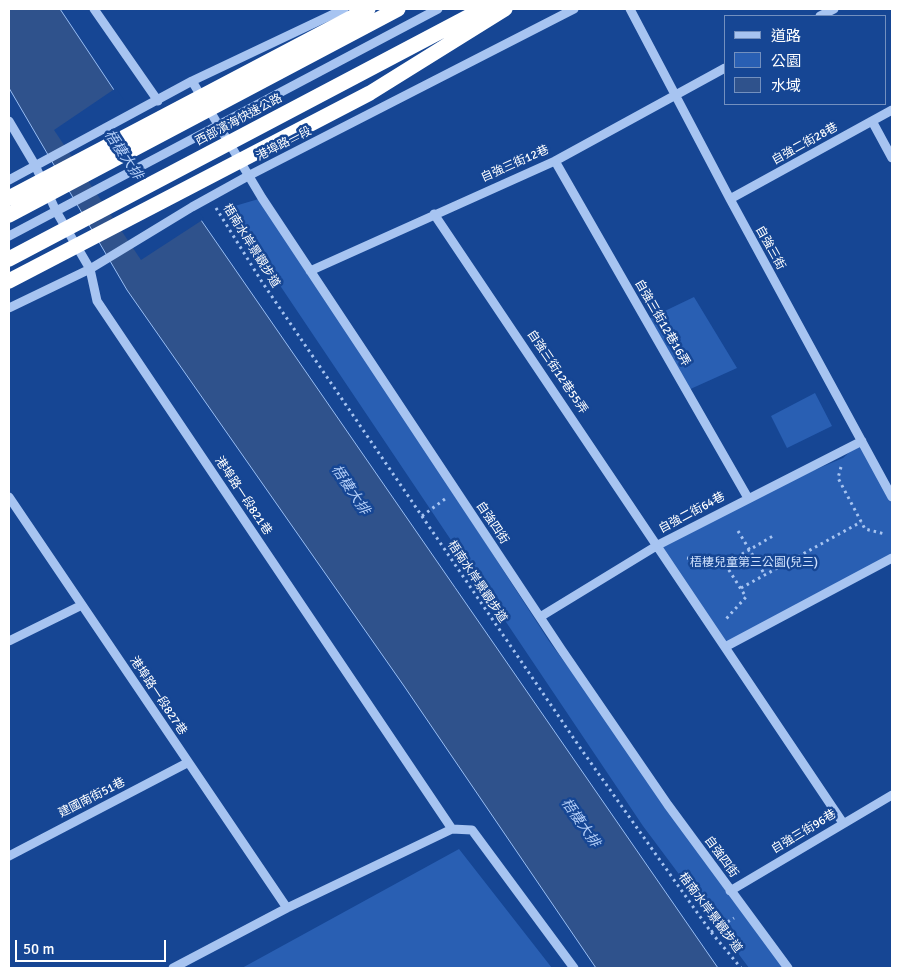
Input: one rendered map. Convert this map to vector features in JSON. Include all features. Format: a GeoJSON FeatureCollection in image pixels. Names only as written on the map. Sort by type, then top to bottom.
{"type":"FeatureCollection","features":[{"type":"Feature","properties":{"kind":"highway"},"geometry":{"type":"LineString","coordinates":[[9,198],[368,9]]}},
{"type":"Feature","properties":{"kind":"highway","name":"西部濱海快速公路"},"geometry":{"type":"LineString","coordinates":[[9,215],[398,9]]}},
{"type":"Feature","properties":{"kind":"highway","name":"西部濱海快速公路"},"geometry":{"type":"LineString","coordinates":[[9,259],[482,9]]}},
{"type":"Feature","properties":{"kind":"highway"},"geometry":{"type":"LineString","coordinates":[[9,281],[370,93],[505,9]]}},
{"type":"Feature","properties":{"kind":"street"},"geometry":{"type":"LineString","coordinates":[[94,9],[158,101]]}},
{"type":"Feature","properties":{"kind":"street"},"geometry":{"type":"LineString","coordinates":[[9,180],[192,81],[344,9]]}},
{"type":"Feature","properties":{"kind":"street"},"geometry":{"type":"LineString","coordinates":[[9,236],[217,124],[438,9]]}},
{"type":"Feature","properties":{"kind":"street","name":"港埠路一段"},"geometry":{"type":"LineString","coordinates":[[9,308],[90,269],[248,176],[574,9]]}},
{"type":"Feature","properties":{"kind":"street","name":"自強三街"},"geometry":{"type":"LineString","coordinates":[[630,9],[730,199],[892,497]]}},
{"type":"Feature","properties":{"kind":"street"},"geometry":{"type":"LineString","coordinates":[[822,15],[834,9]]}},
{"type":"Feature","properties":{"kind":"street","name":"自強三街12巷"},"geometry":{"type":"LineString","coordinates":[[310,271],[555,161],[724,69]]}},
{"type":"Feature","properties":{"kind":"street","name":"自強四街"},"geometry":{"type":"LineString","coordinates":[[192,81],[248,176],[456,492],[540,617],[730,891],[788,968]]}},
{"type":"Feature","properties":{"kind":"street","name":"自強二街28巷"},"geometry":{"type":"LineString","coordinates":[[730,199],[892,110]]}},
{"type":"Feature","properties":{"kind":"street"},"geometry":{"type":"LineString","coordinates":[[872,121],[892,158]]}},
{"type":"Feature","properties":{"kind":"street","name":"港埠路一段821巷"},"geometry":{"type":"LineString","coordinates":[[9,122],[35,165],[56,211],[90,269],[97,301],[452,829]]}},
{"type":"Feature","properties":{"kind":"street","name":"自強三街12巷16弄"},"geometry":{"type":"LineString","coordinates":[[555,161],[748,498]]}},
{"type":"Feature","properties":{"kind":"street","name":"自強三街12巷55弄"},"geometry":{"type":"LineString","coordinates":[[434,214],[843,823]]}},
{"type":"Feature","properties":{"kind":"street","name":"自強二街64巷"},"geometry":{"type":"LineString","coordinates":[[540,617],[658,546],[862,441]]}},
{"type":"Feature","properties":{"kind":"street","name":"港埠路一段827巷"},"geometry":{"type":"LineString","coordinates":[[9,498],[287,908]]}},
{"type":"Feature","properties":{"kind":"street"},"geometry":{"type":"LineString","coordinates":[[725,646],[892,558]]}},
{"type":"Feature","properties":{"kind":"street"},"geometry":{"type":"LineString","coordinates":[[9,642],[82,605]]}},
{"type":"Feature","properties":{"kind":"street","name":"建國南街51巷"},"geometry":{"type":"LineString","coordinates":[[9,856],[188,763]]}},
{"type":"Feature","properties":{"kind":"street","name":"自強三街96巷"},"geometry":{"type":"LineString","coordinates":[[730,891],[892,795]]}},
{"type":"Feature","properties":{"kind":"street"},"geometry":{"type":"LineString","coordinates":[[173,968],[287,908],[452,829],[472,830],[574,968]]}},
{"type":"Feature","properties":{"kind":"path","name":"梧南水岸景觀步道"},"geometry":{"type":"LineString","coordinates":[[210,198],[262,282],[581,749],[710,932],[741,968]]}},
{"type":"Feature","properties":{"kind":"path"},"geometry":{"type":"LineString","coordinates":[[842,465],[838,478],[865,529],[885,534]]}},
{"type":"Feature","properties":{"kind":"path"},"geometry":{"type":"LineString","coordinates":[[423,516],[456,492]]}},
{"type":"Feature","properties":{"kind":"path"},"geometry":{"type":"LineString","coordinates":[[741,588],[861,522]]}},
{"type":"Feature","properties":{"kind":"path"},"geometry":{"type":"LineString","coordinates":[[738,531],[765,575]]}},
{"type":"Feature","properties":{"kind":"path"},"geometry":{"type":"LineString","coordinates":[[687,558],[725,564],[773,536]]}},
{"type":"Feature","properties":{"kind":"path"},"geometry":{"type":"LineString","coordinates":[[725,564],[746,597],[726,619]]}},
{"type":"Feature","properties":{"kind":"path"},"geometry":{"type":"LineString","coordinates":[[710,932],[745,911]]}},
{"type":"Feature","properties":{"kind":"green space"},"geometry":{"type":"Polygon","coordinates":[[[262,198],[549,641],[789,968],[749,968],[643,826],[228,208],[262,198]]]}},
{"type":"Feature","properties":{"kind":"green space"},"geometry":{"type":"Polygon","coordinates":[[[694,297],[737,368],[686,391],[646,320],[694,297]]]}},
{"type":"Feature","properties":{"kind":"green space"},"geometry":{"type":"Polygon","coordinates":[[[815,393],[832,426],[787,448],[771,416],[815,393]]]}},
{"type":"Feature","properties":{"kind":"green space","name":"梧棲兒童第三公園(兒三)"},"geometry":{"type":"Polygon","coordinates":[[[862,441],[892,497],[892,558],[725,647],[658,545],[748,498],[843,458],[862,441]]]}},
{"type":"Feature","properties":{"kind":"green space"},"geometry":{"type":"Polygon","coordinates":[[[459,849],[552,968],[242,968],[459,849]]]}},
{"type":"Feature","properties":{"kind":"water","name":"梧棲大排"},"geometry":{"type":"Polygon","coordinates":[[[9,9],[60,9],[192,207],[718,968],[596,968],[404,686],[127,290],[9,88],[9,9]]]}},
{"type":"Feature","properties":{"kind":"pier"},"geometry":{"type":"Polygon","coordinates":[[[116,88],[204,219],[141,260],[54,130],[116,88]]]}}]}
